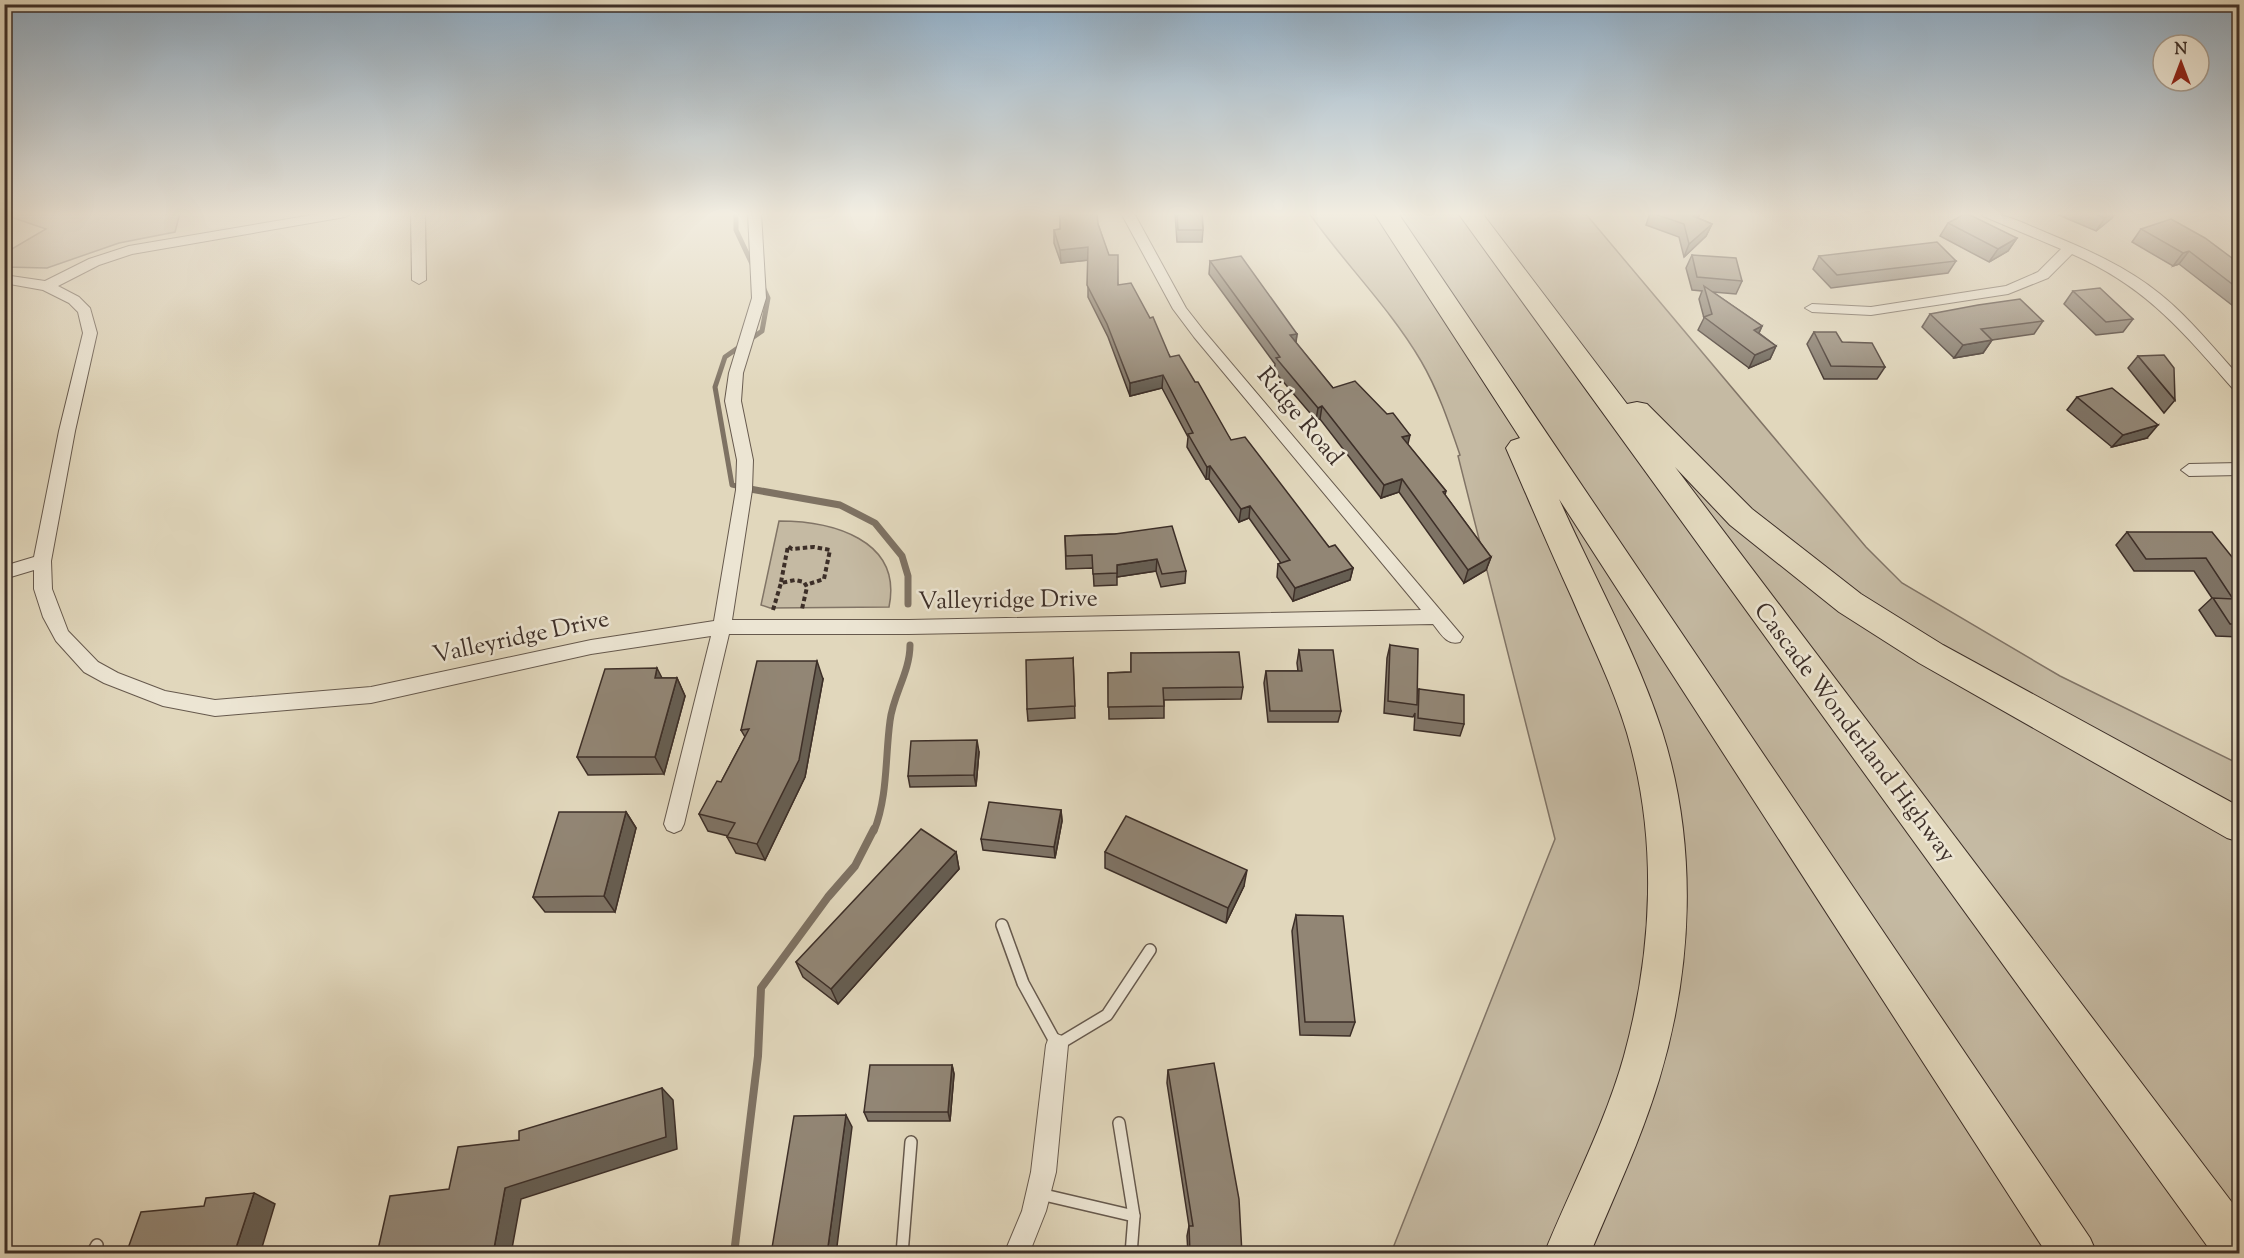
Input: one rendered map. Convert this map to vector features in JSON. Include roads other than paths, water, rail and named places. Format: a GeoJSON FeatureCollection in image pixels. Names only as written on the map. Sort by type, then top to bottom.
{"type":"FeatureCollection","features":[{"type":"Feature","properties":{"kind":"highway"},"geometry":{"type":"LineString","coordinates":[[1424,272],[2074,1254]]}},
{"type":"Feature","properties":{"kind":"highway","name":"Cascade Wonderland Highway"},"geometry":{"type":"LineString","coordinates":[[1514,272],[2240,1252]]}},
{"type":"Feature","properties":{"kind":"highway"},"geometry":{"type":"LineString","coordinates":[[1554,325],[1741,518],[1850,603],[1931,654],[2240,826]]}},
{"type":"Feature","properties":{"kind":"highway"},"geometry":{"type":"LineString","coordinates":[[1483,361],[1630,689],[1646,735],[1659,794],[1667,855],[1667,938],[1660,994],[1645,1057],[1629,1108],[1567,1254]]}},
{"type":"Feature","properties":{"kind":"street"},"geometry":{"type":"LineString","coordinates":[[47,286],[75,272]]}},
{"type":"Feature","properties":{"kind":"street"},"geometry":{"type":"LineString","coordinates":[[419,272],[419,280]]}},
{"type":"Feature","properties":{"kind":"street"},"geometry":{"type":"LineString","coordinates":[[674,824],[722,627],[745,478],[743,444],[733,412],[733,401],[736,373],[759,298],[757,272]]}},
{"type":"Feature","properties":{"kind":"street","name":"Ridge Road"},"geometry":{"type":"LineString","coordinates":[[1161,272],[1186,317],[1253,402],[1454,638]]}},
{"type":"Feature","properties":{"kind":"street"},"geometry":{"type":"LineString","coordinates":[[1812,308],[1871,311],[2008,290],[2026,285],[2049,272]]}},
{"type":"Feature","properties":{"kind":"street"},"geometry":{"type":"LineString","coordinates":[[2116,272],[2131,279],[2162,303],[2240,387]]}},
{"type":"Feature","properties":{"kind":"street","name":"Valleyridge Drive"},"geometry":{"type":"LineString","coordinates":[[4,279],[47,286],[81,306],[90,333],[67,431],[42,561],[43,588],[52,617],[62,636],[91,667],[111,678],[163,698],[215,708],[371,695],[591,646],[722,627],[921,627],[1435,617]]}},
{"type":"Feature","properties":{"kind":"street"},"geometry":{"type":"LineString","coordinates":[[2189,470],[2240,469]]}},
{"type":"Feature","properties":{"kind":"street"},"geometry":{"type":"LineString","coordinates":[[4,573],[42,561]]}},
{"type":"Feature","properties":{"kind":"street"},"geometry":{"type":"LineString","coordinates":[[1016,1254],[1035,1209],[1038,1194],[1049,1133],[1057,1045]]}},
{"type":"Feature","properties":{"kind":"lane"},"geometry":{"type":"LineString","coordinates":[[1002,925],[1023,983],[1057,1045],[1107,1014],[1150,951]]}},
{"type":"Feature","properties":{"kind":"lane"},"geometry":{"type":"LineString","coordinates":[[1119,1123],[1134,1216],[1131,1254]]}},
{"type":"Feature","properties":{"kind":"lane"},"geometry":{"type":"LineString","coordinates":[[902,1254],[911,1142]]}},
{"type":"Feature","properties":{"kind":"lane"},"geometry":{"type":"LineString","coordinates":[[1038,1194],[1134,1216]]}},
{"type":"Feature","properties":{"kind":"waterway"},"geometry":{"type":"LineString","coordinates":[[746,488],[732,485],[715,387],[725,357],[762,331],[768,298],[763,287]]}},
{"type":"Feature","properties":{"kind":"waterway"},"geometry":{"type":"LineString","coordinates":[[739,487],[840,505],[875,523],[902,556],[908,576],[908,604]]}},
{"type":"Feature","properties":{"kind":"waterway"},"geometry":{"type":"LineString","coordinates":[[874,831],[884,791],[892,711],[907,665],[910,645]]}},
{"type":"Feature","properties":{"kind":"waterway"},"geometry":{"type":"LineString","coordinates":[[734,1254],[758,1056],[761,988],[828,897],[855,866],[874,829]]}}]}
